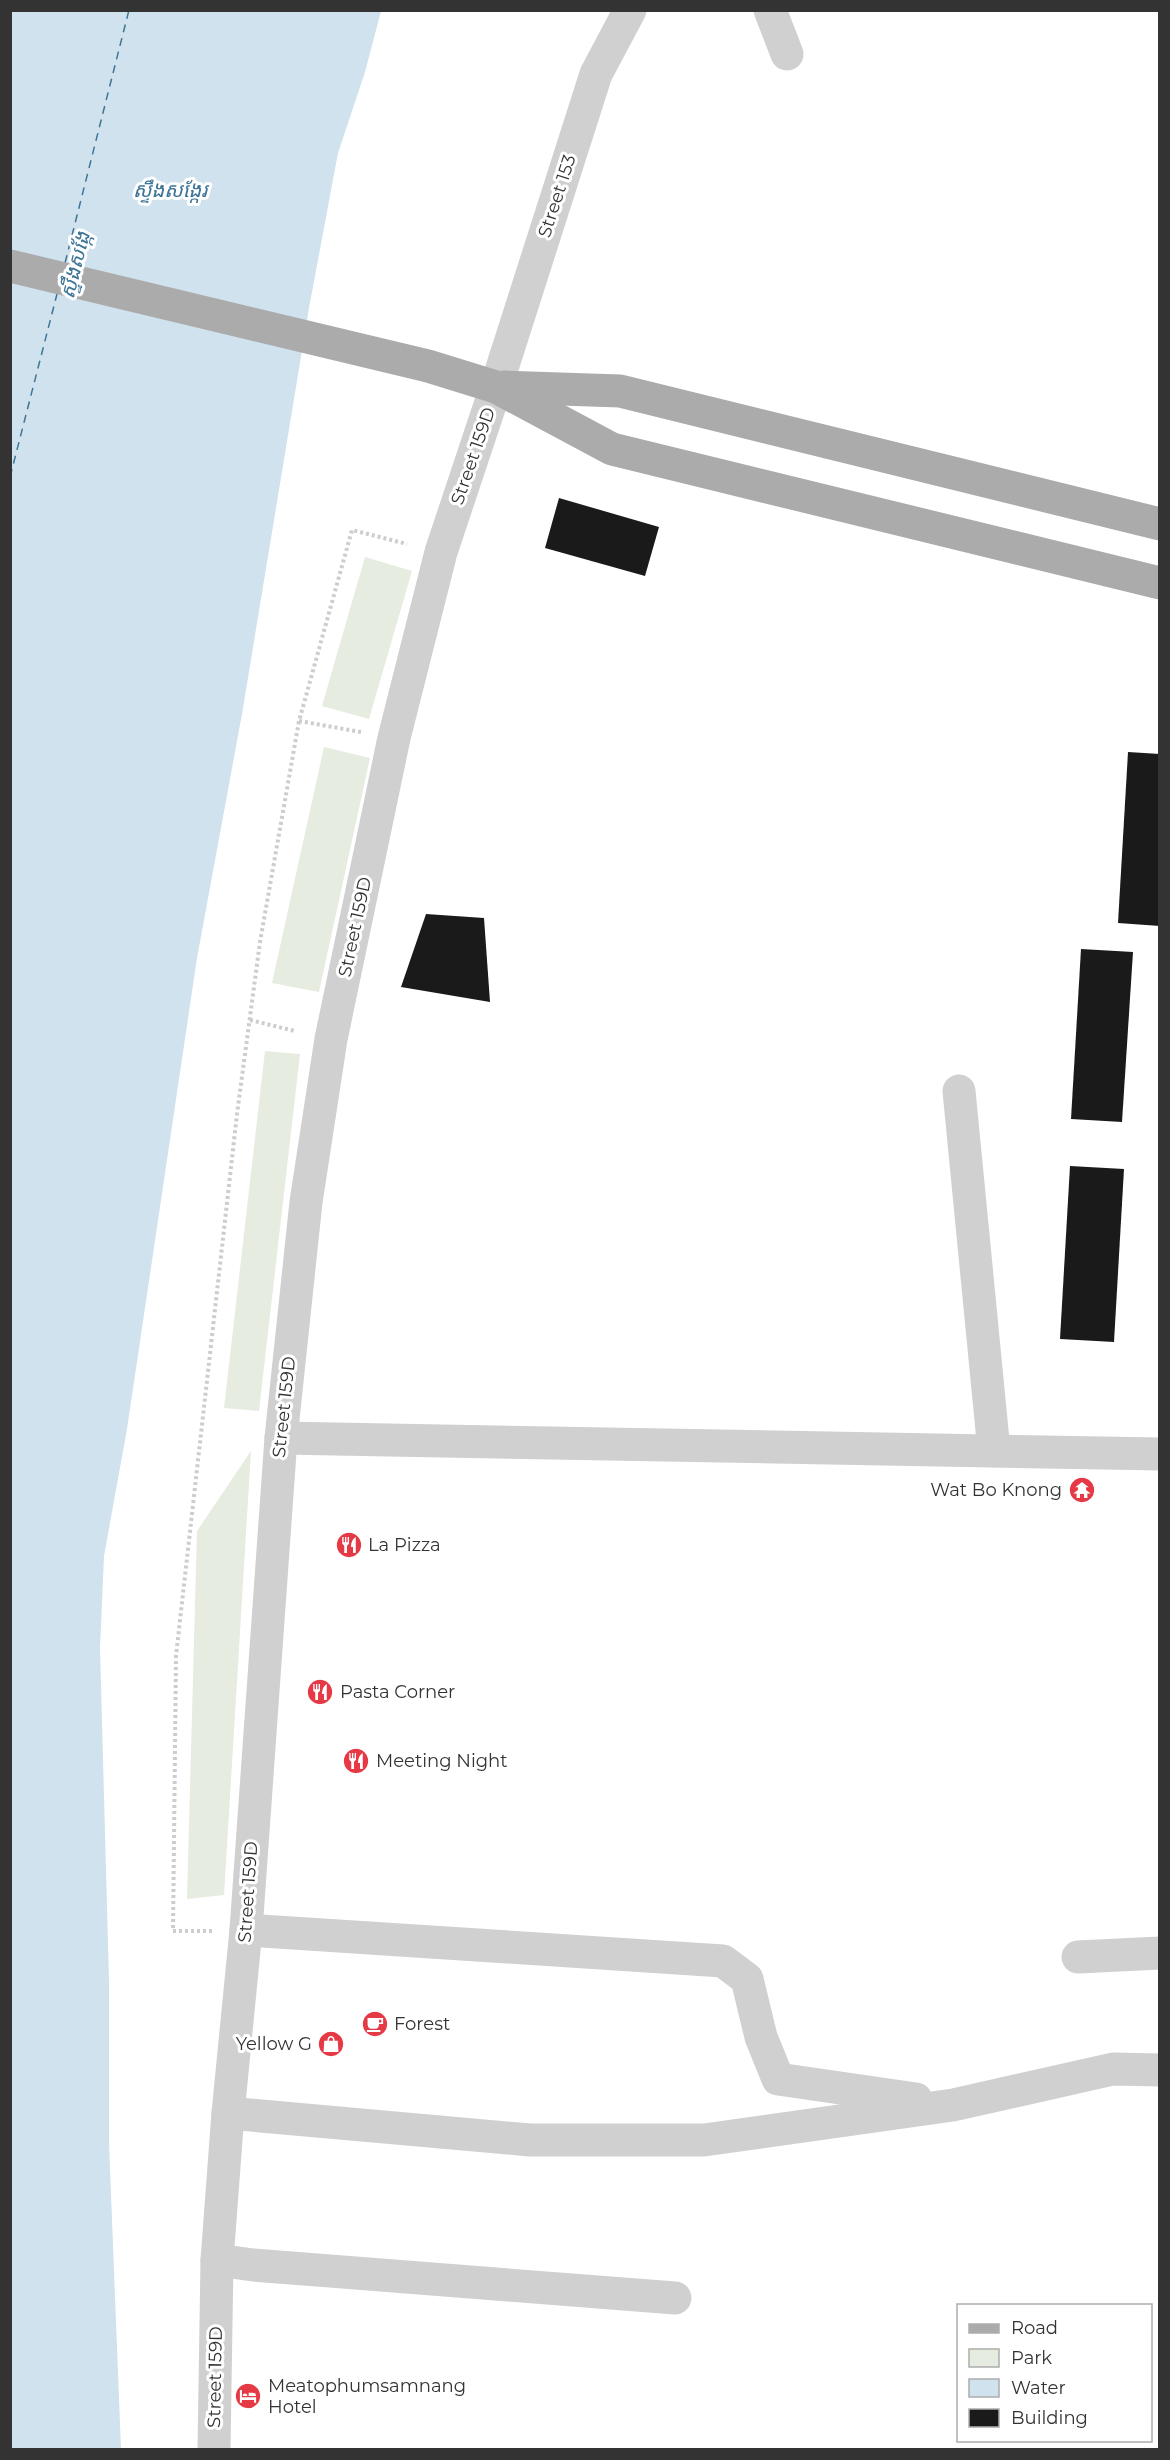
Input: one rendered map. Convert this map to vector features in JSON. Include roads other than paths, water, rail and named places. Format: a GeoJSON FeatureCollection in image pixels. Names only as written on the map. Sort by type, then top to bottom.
{"type":"FeatureCollection","features":[{"type":"Feature","properties":{"kind":"main road"},"geometry":{"type":"LineString","coordinates":[[10,266],[428,366],[496,387],[612,449],[1160,583]]}},
{"type":"Feature","properties":{"kind":"main road"},"geometry":{"type":"LineString","coordinates":[[496,387],[620,391],[1160,524]]}},
{"type":"Feature","properties":{"kind":"street","name":"Street 153"},"geometry":{"type":"LineString","coordinates":[[496,387],[596,74],[630,10]]}},
{"type":"Feature","properties":{"kind":"street"},"geometry":{"type":"LineString","coordinates":[[770,10],[787,54]]}},
{"type":"Feature","properties":{"kind":"street","name":"Street 159D"},"geometry":{"type":"LineString","coordinates":[[214,2450],[217,2260],[228,2113],[246,1930],[281,1438],[306,1202],[331,1040],[394,738],[441,552],[496,387]]}},
{"type":"Feature","properties":{"kind":"street"},"geometry":{"type":"LineString","coordinates":[[959,1091],[994,1451]]}},
{"type":"Feature","properties":{"kind":"street"},"geometry":{"type":"LineString","coordinates":[[281,1438],[1160,1454]]}},
{"type":"Feature","properties":{"kind":"street"},"geometry":{"type":"LineString","coordinates":[[246,1930],[723,1961],[747,1979],[761,2037],[778,2079],[953,2105]]}},
{"type":"Feature","properties":{"kind":"street"},"geometry":{"type":"LineString","coordinates":[[1078,1957],[1160,1953]]}},
{"type":"Feature","properties":{"kind":"street"},"geometry":{"type":"LineString","coordinates":[[228,2113],[530,2140],[704,2140],[953,2105],[1113,2069],[1160,2070]]}},
{"type":"Feature","properties":{"kind":"street"},"geometry":{"type":"LineString","coordinates":[[217,2260],[253,2265],[675,2298]]}},
{"type":"Feature","properties":{"kind":"water","name":"ស្ទឹងសង្កែរ"},"geometry":{"type":"Polygon","coordinates":[[[11,11],[381,11],[365,72],[338,153],[309,308],[242,714],[197,958],[127,1429],[104,1556],[100,1648],[109,1981],[109,2143],[121,2449],[11,2450],[11,11]]]}},
{"type":"Feature","properties":{"kind":"place","name":"Wat Bo Knong"},"geometry":{"type":"Point","coordinates":[1082,1490]}},
{"type":"Feature","properties":{"kind":"place","name":"La Pizza"},"geometry":{"type":"Point","coordinates":[349,1545]}},
{"type":"Feature","properties":{"kind":"place","name":"Pasta Corner"},"geometry":{"type":"Point","coordinates":[320,1692]}},
{"type":"Feature","properties":{"kind":"place","name":"Meeting Night"},"geometry":{"type":"Point","coordinates":[356,1761]}},
{"type":"Feature","properties":{"kind":"place","name":"Forest"},"geometry":{"type":"Point","coordinates":[375,2024]}},
{"type":"Feature","properties":{"kind":"place","name":"Yellow G"},"geometry":{"type":"Point","coordinates":[331,2044]}},
{"type":"Feature","properties":{"kind":"place","name":"Meatophumsamnang Hotel"},"geometry":{"type":"Point","coordinates":[248,2396]}},
{"type":"Feature","properties":{"kind":"water label","name":"ស្ទឹងសង្កែ"},"geometry":{"type":"Point","coordinates":[75,265]}}]}
